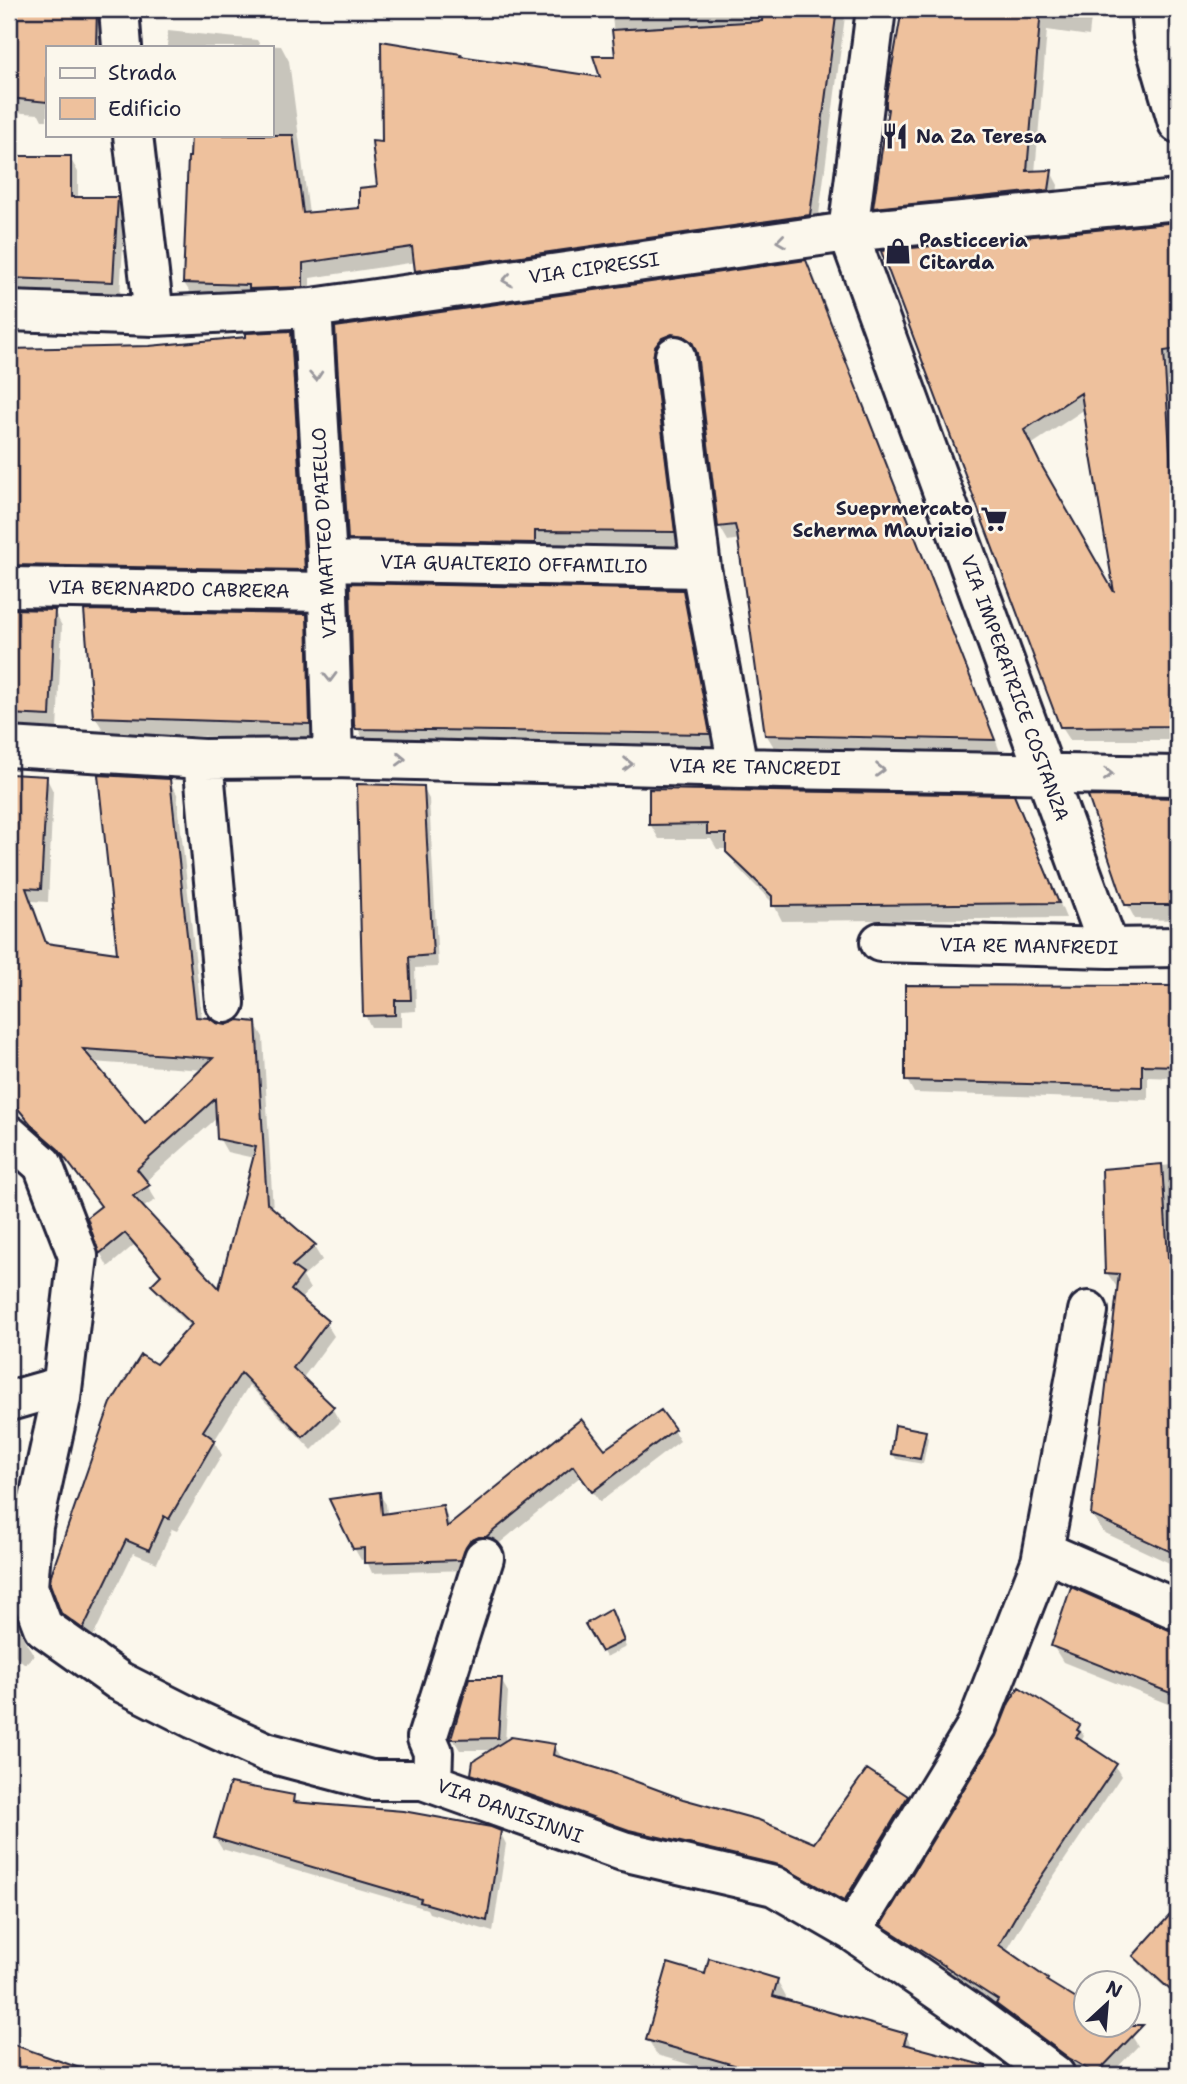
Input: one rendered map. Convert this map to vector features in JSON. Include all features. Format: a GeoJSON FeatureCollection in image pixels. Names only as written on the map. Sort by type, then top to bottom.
{"type":"FeatureCollection","features":[{"type":"Feature","properties":{"kind":"street"},"geometry":{"type":"LineString","coordinates":[[119,9],[122,46]]}},
{"type":"Feature","properties":{"kind":"street"},"geometry":{"type":"LineString","coordinates":[[848,232],[876,9]]}},
{"type":"Feature","properties":{"kind":"street"},"geometry":{"type":"LineString","coordinates":[[1150,9],[1153,37],[1178,123]]}},
{"type":"Feature","properties":{"kind":"street"},"geometry":{"type":"LineString","coordinates":[[133,136],[154,316]]}},
{"type":"Feature","properties":{"kind":"street","name":"VIA CIPRESSI"},"geometry":{"type":"LineString","coordinates":[[9,311],[154,316],[312,308],[848,232],[1178,200]]}},
{"type":"Feature","properties":{"kind":"street","name":"VIA IMPERATRICE COSTANZA"},"geometry":{"type":"LineString","coordinates":[[848,232],[1109,948]]}},
{"type":"Feature","properties":{"kind":"street","name":"VIA MATTEO D'AIELLO"},"geometry":{"type":"LineString","coordinates":[[312,308],[328,576],[333,758]]}},
{"type":"Feature","properties":{"kind":"street"},"geometry":{"type":"LineString","coordinates":[[675,356],[701,568],[738,767]]}},
{"type":"Feature","properties":{"kind":"street","name":"VIA GUALTERIO OFFAMILIO"},"geometry":{"type":"LineString","coordinates":[[328,576],[701,568]]}},
{"type":"Feature","properties":{"kind":"street","name":"VIA BERNARDO CABRERA"},"geometry":{"type":"LineString","coordinates":[[9,587],[328,576]]}},
{"type":"Feature","properties":{"kind":"street","name":"VIA RE TANCREDI"},"geometry":{"type":"LineString","coordinates":[[9,747],[203,760],[333,758],[1178,775]]}},
{"type":"Feature","properties":{"kind":"street"},"geometry":{"type":"LineString","coordinates":[[203,760],[225,1003]]}},
{"type":"Feature","properties":{"kind":"street","name":"VIA RE MANFREDI"},"geometry":{"type":"LineString","coordinates":[[880,943],[1178,947]]}},
{"type":"Feature","properties":{"kind":"street","name":"VIA DANISINNI"},"geometry":{"type":"LineString","coordinates":[[9,1135],[43,1165],[78,1256],[62,1386],[21,1512],[28,1587],[43,1627],[120,1681],[266,1752],[371,1780],[423,1780],[623,1851],[774,1886],[852,1931],[1055,2075]]}},
{"type":"Feature","properties":{"kind":"street"},"geometry":{"type":"LineString","coordinates":[[852,1931],[977,1725],[1041,1562],[1088,1311]]}},
{"type":"Feature","properties":{"kind":"street"},"geometry":{"type":"LineString","coordinates":[[9,1401],[62,1386]]}},
{"type":"Feature","properties":{"kind":"street"},"geometry":{"type":"LineString","coordinates":[[1043,1551],[1178,1610]]}},
{"type":"Feature","properties":{"kind":"street"},"geometry":{"type":"LineString","coordinates":[[432,1783],[433,1752],[427,1738],[484,1558]]}},
{"type":"Feature","properties":{"kind":"building"},"geometry":{"type":"Polygon","coordinates":[[[9,9],[97,9],[96,46],[46,46],[46,102],[9,98],[9,9]]]}},
{"type":"Feature","properties":{"kind":"building"},"geometry":{"type":"Polygon","coordinates":[[[763,9],[837,9],[810,215],[415,271],[412,247],[303,263],[303,287],[249,289],[249,285],[183,283],[191,136],[293,135],[303,213],[359,208],[359,188],[377,186],[372,141],[382,142],[381,41],[600,77],[593,56],[615,56],[612,30],[762,21],[763,9]]]}},
{"type":"Feature","properties":{"kind":"building"},"geometry":{"type":"Polygon","coordinates":[[[902,9],[1041,9],[1027,171],[1052,170],[1049,190],[873,208],[888,109],[886,101],[902,9]]]}},
{"type":"Feature","properties":{"kind":"building"},"geometry":{"type":"Polygon","coordinates":[[[9,156],[71,156],[71,197],[118,197],[113,282],[9,278],[9,156]]]}},
{"type":"Feature","properties":{"kind":"building"},"geometry":{"type":"Polygon","coordinates":[[[1178,222],[1178,349],[1164,351],[1178,585],[1178,726],[1060,727],[881,251],[1178,222]],[[1081,393],[1024,430],[1114,592],[1081,393]]]}},
{"type":"Feature","properties":{"kind":"building"},"geometry":{"type":"Polygon","coordinates":[[[806,260],[995,740],[765,735],[737,533],[735,525],[718,527],[697,353],[692,342],[683,336],[672,334],[662,338],[655,347],[653,358],[675,532],[535,531],[535,543],[348,540],[335,327],[806,260]]]}},
{"type":"Feature","properties":{"kind":"building"},"geometry":{"type":"Polygon","coordinates":[[[291,331],[305,570],[9,565],[9,349],[149,346],[246,337],[246,333],[291,331]]]}},
{"type":"Feature","properties":{"kind":"building"},"geometry":{"type":"Polygon","coordinates":[[[350,583],[683,590],[710,734],[356,729],[350,583]]]}},
{"type":"Feature","properties":{"kind":"building"},"geometry":{"type":"Polygon","coordinates":[[[9,609],[55,610],[50,716],[9,714],[9,609]]]}},
{"type":"Feature","properties":{"kind":"building"},"geometry":{"type":"Polygon","coordinates":[[[84,610],[307,614],[310,724],[93,717],[84,610]]]}},
{"type":"Feature","properties":{"kind":"building"},"geometry":{"type":"Polygon","coordinates":[[[9,774],[47,776],[41,889],[26,888],[46,943],[117,953],[98,775],[170,779],[196,1017],[209,1018],[226,1025],[238,1020],[256,1022],[267,1203],[316,1245],[292,1266],[303,1274],[291,1290],[328,1321],[293,1368],[334,1407],[303,1437],[241,1373],[203,1431],[215,1440],[169,1519],[164,1516],[149,1550],[126,1540],[83,1629],[61,1613],[50,1584],[105,1419],[111,1403],[141,1355],[156,1364],[192,1324],[151,1285],[161,1275],[125,1233],[99,1254],[87,1217],[101,1206],[58,1149],[35,1129],[9,1098],[9,774]],[[83,1049],[145,1123],[213,1058],[83,1049]],[[215,1099],[137,1169],[150,1185],[133,1196],[219,1288],[256,1147],[217,1139],[215,1099]]]}},
{"type":"Feature","properties":{"kind":"building"},"geometry":{"type":"Polygon","coordinates":[[[357,784],[424,786],[433,955],[409,957],[411,1000],[395,1000],[395,1015],[363,1016],[357,784]]]}},
{"type":"Feature","properties":{"kind":"building"},"geometry":{"type":"Polygon","coordinates":[[[649,789],[1014,795],[1059,903],[772,906],[772,896],[726,852],[726,834],[707,834],[707,824],[649,825],[649,789]]]}},
{"type":"Feature","properties":{"kind":"building"},"geometry":{"type":"Polygon","coordinates":[[[1088,796],[1178,798],[1178,905],[1125,905],[1088,796]]]}},
{"type":"Feature","properties":{"kind":"building"},"geometry":{"type":"Polygon","coordinates":[[[905,985],[1178,986],[1178,1066],[1142,1065],[1142,1087],[905,1081],[905,985]]]}},
{"type":"Feature","properties":{"kind":"building"},"geometry":{"type":"Polygon","coordinates":[[[1162,1164],[1168,1258],[1178,1258],[1178,1555],[1091,1515],[1119,1274],[1105,1273],[1102,1169],[1162,1164]]]}},
{"type":"Feature","properties":{"kind":"building"},"geometry":{"type":"Polygon","coordinates":[[[661,1410],[675,1429],[592,1492],[573,1466],[486,1537],[470,1541],[461,1560],[364,1563],[364,1548],[353,1549],[329,1499],[380,1492],[382,1514],[443,1505],[447,1527],[581,1419],[605,1449],[661,1410]]]}},
{"type":"Feature","properties":{"kind":"building"},"geometry":{"type":"Polygon","coordinates":[[[895,1425],[926,1431],[920,1459],[891,1454],[895,1425]]]}},
{"type":"Feature","properties":{"kind":"building"},"geometry":{"type":"Polygon","coordinates":[[[1071,1587],[1169,1630],[1178,1631],[1178,1696],[1051,1646],[1071,1587]]]}},
{"type":"Feature","properties":{"kind":"building"},"geometry":{"type":"Polygon","coordinates":[[[611,1609],[624,1641],[601,1652],[585,1624],[611,1609]]]}},
{"type":"Feature","properties":{"kind":"building"},"geometry":{"type":"Polygon","coordinates":[[[469,1678],[502,1678],[498,1738],[451,1739],[469,1678]]]}},
{"type":"Feature","properties":{"kind":"building"},"geometry":{"type":"Polygon","coordinates":[[[1019,1687],[1080,1725],[1077,1730],[1080,1732],[1076,1737],[1117,1764],[1022,1905],[999,1945],[1072,1996],[1072,2038],[1131,2038],[1096,2074],[1069,2058],[996,2004],[998,2000],[881,1925],[996,1736],[1009,1703],[1019,1687]]]}},
{"type":"Feature","properties":{"kind":"building"},"geometry":{"type":"Polygon","coordinates":[[[511,1737],[555,1744],[553,1755],[610,1772],[683,1799],[759,1820],[814,1843],[867,1769],[908,1796],[844,1901],[779,1865],[629,1830],[471,1774],[473,1761],[511,1737]]]}},
{"type":"Feature","properties":{"kind":"building"},"geometry":{"type":"Polygon","coordinates":[[[230,1783],[294,1795],[293,1802],[403,1811],[501,1831],[487,1921],[214,1838],[230,1783]]]}},
{"type":"Feature","properties":{"kind":"building"},"geometry":{"type":"Polygon","coordinates":[[[1178,1906],[1178,1997],[1133,1956],[1178,1906]]]}},
{"type":"Feature","properties":{"kind":"building"},"geometry":{"type":"Polygon","coordinates":[[[709,1958],[778,1979],[773,1996],[907,2034],[904,2044],[986,2066],[985,2075],[769,2075],[646,2040],[668,1963],[705,1974],[709,1958]]]}},
{"type":"Feature","properties":{"kind":"building"},"geometry":{"type":"Polygon","coordinates":[[[9,2043],[88,2071],[88,2075],[9,2075],[9,2043]]]}},
{"type":"Feature","properties":{"kind":"place","name":"Na Za Teresa"},"geometry":{"type":"Point","coordinates":[895,136]}},
{"type":"Feature","properties":{"kind":"place","name":"Pasticceria Citarda"},"geometry":{"type":"Point","coordinates":[898,251]}},
{"type":"Feature","properties":{"kind":"place","name":"Sueprmercato Scherma Maurizio"},"geometry":{"type":"Point","coordinates":[994,519]}}]}
